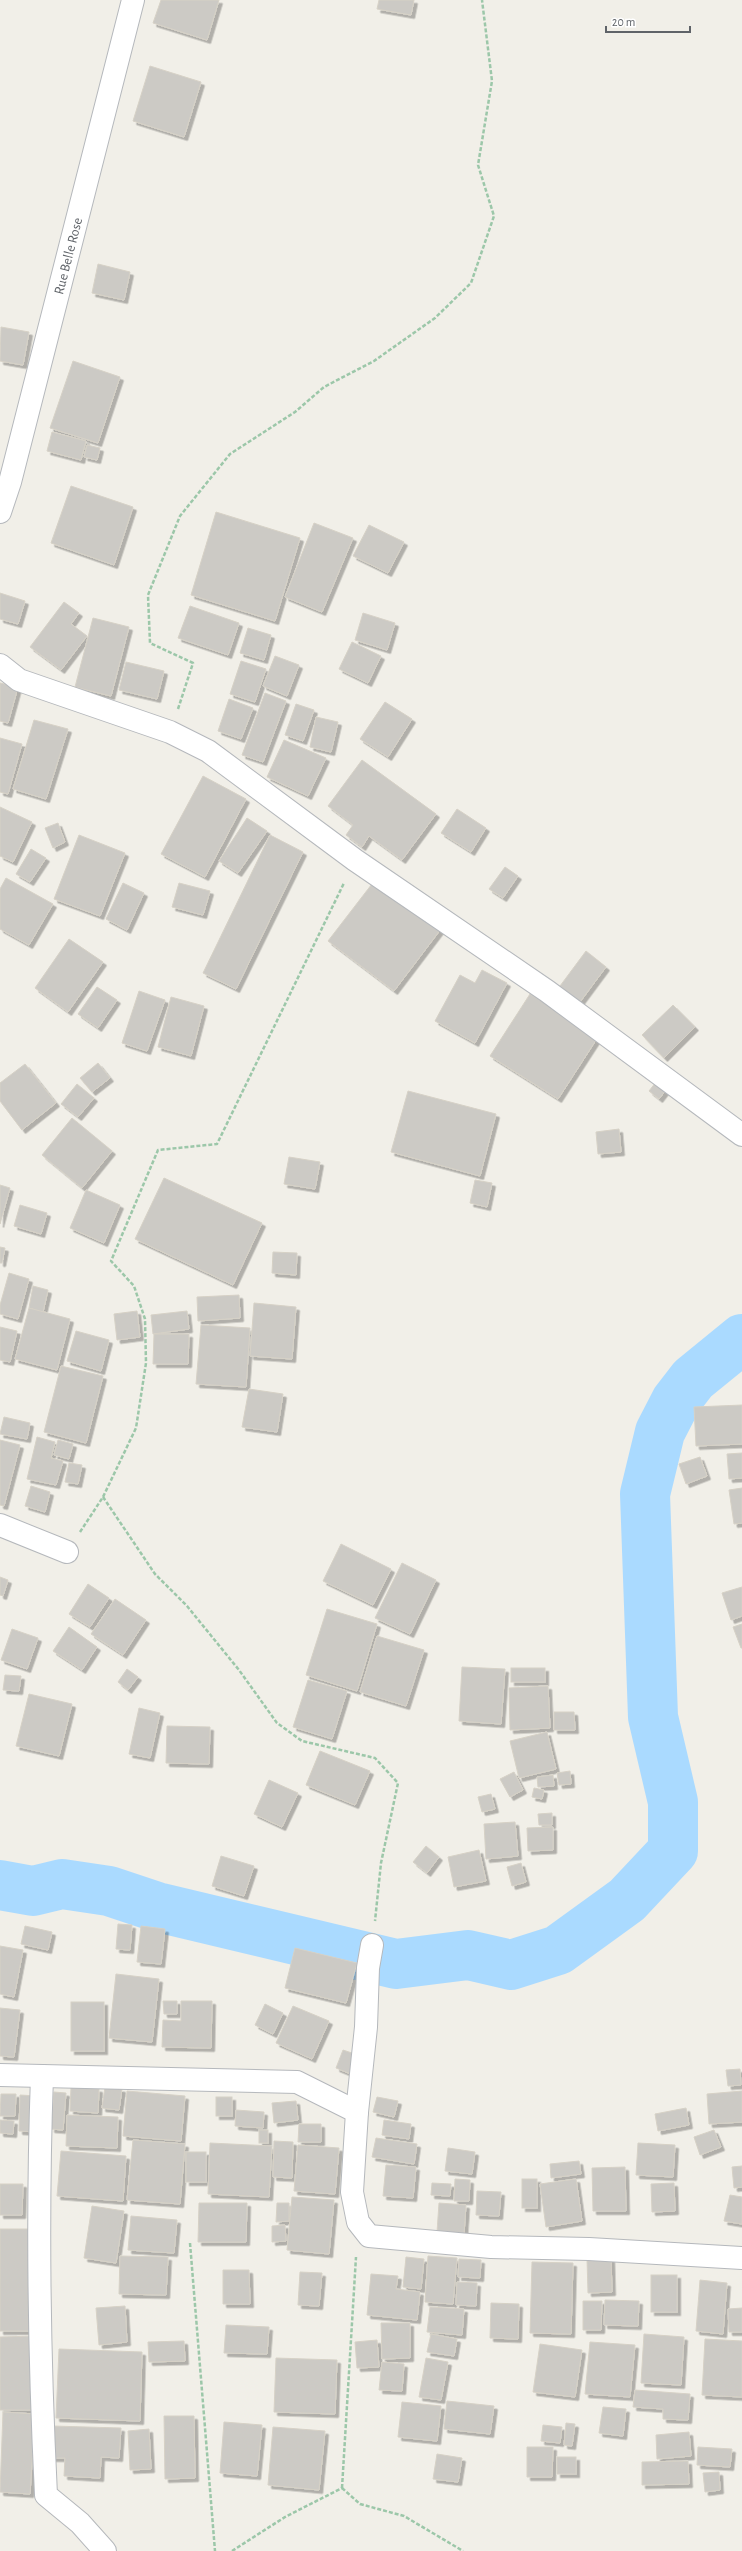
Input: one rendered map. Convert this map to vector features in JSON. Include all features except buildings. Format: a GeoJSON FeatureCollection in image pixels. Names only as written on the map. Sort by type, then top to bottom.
{"type":"FeatureCollection","features":[{"type":"Feature","properties":{"kind":"street","name":"Rue Belle Rose"},"geometry":{"type":"LineString","coordinates":[[0,512],[10,482],[134,0]]}},
{"type":"Feature","properties":{"kind":"street"},"geometry":{"type":"LineString","coordinates":[[0,666],[19,680],[170,732],[208,751],[355,860],[547,991],[742,1135]]}},
{"type":"Feature","properties":{"kind":"street"},"geometry":{"type":"LineString","coordinates":[[0,1525],[67,1552]]}},
{"type":"Feature","properties":{"kind":"street"},"geometry":{"type":"LineString","coordinates":[[372,1946],[368,1968],[366,2027],[357,2112],[352,2192],[358,2222],[369,2236],[491,2247],[590,2249],[742,2258]]}},
{"type":"Feature","properties":{"kind":"street"},"geometry":{"type":"LineString","coordinates":[[0,2076],[297,2082],[357,2112]]}},
{"type":"Feature","properties":{"kind":"street"},"geometry":{"type":"LineString","coordinates":[[42,2076],[40,2146],[41,2397],[46,2495],[80,2523],[105,2551]]}},
{"type":"Feature","properties":{"kind":"path"},"geometry":{"type":"LineString","coordinates":[[170,732],[193,663],[150,643],[148,595],[180,516],[230,454],[295,412],[324,386],[386,353],[435,318],[471,283],[494,216],[478,165],[492,81],[482,0]]}},
{"type":"Feature","properties":{"kind":"path"},"geometry":{"type":"LineString","coordinates":[[67,1552],[103,1497],[136,1428],[146,1363],[145,1319],[134,1286],[111,1261],[158,1150],[217,1144],[355,860]]}},
{"type":"Feature","properties":{"kind":"path"},"geometry":{"type":"LineString","coordinates":[[103,1497],[155,1574],[187,1606],[239,1670],[277,1723],[302,1741],[375,1758],[398,1784],[382,1864],[372,1946]]}},
{"type":"Feature","properties":{"kind":"path"},"geometry":{"type":"LineString","coordinates":[[342,2488],[357,2237],[369,2236]]}},
{"type":"Feature","properties":{"kind":"path"},"geometry":{"type":"LineString","coordinates":[[190,2243],[215,2551]]}},
{"type":"Feature","properties":{"kind":"path"},"geometry":{"type":"LineString","coordinates":[[232,2551],[285,2517],[342,2488]]}},
{"type":"Feature","properties":{"kind":"path"},"geometry":{"type":"LineString","coordinates":[[342,2488],[360,2504],[404,2516],[463,2551]]}},
{"type":"Feature","properties":{"kind":"waterway"},"geometry":{"type":"LineString","coordinates":[[0,1885],[33,1891],[62,1884],[109,1891],[157,1907],[396,1964],[468,1955],[511,1965],[558,1950],[627,1900],[673,1851],[673,1802],[653,1717],[645,1494],[660,1432],[676,1401],[693,1379],[742,1339]]}}]}
